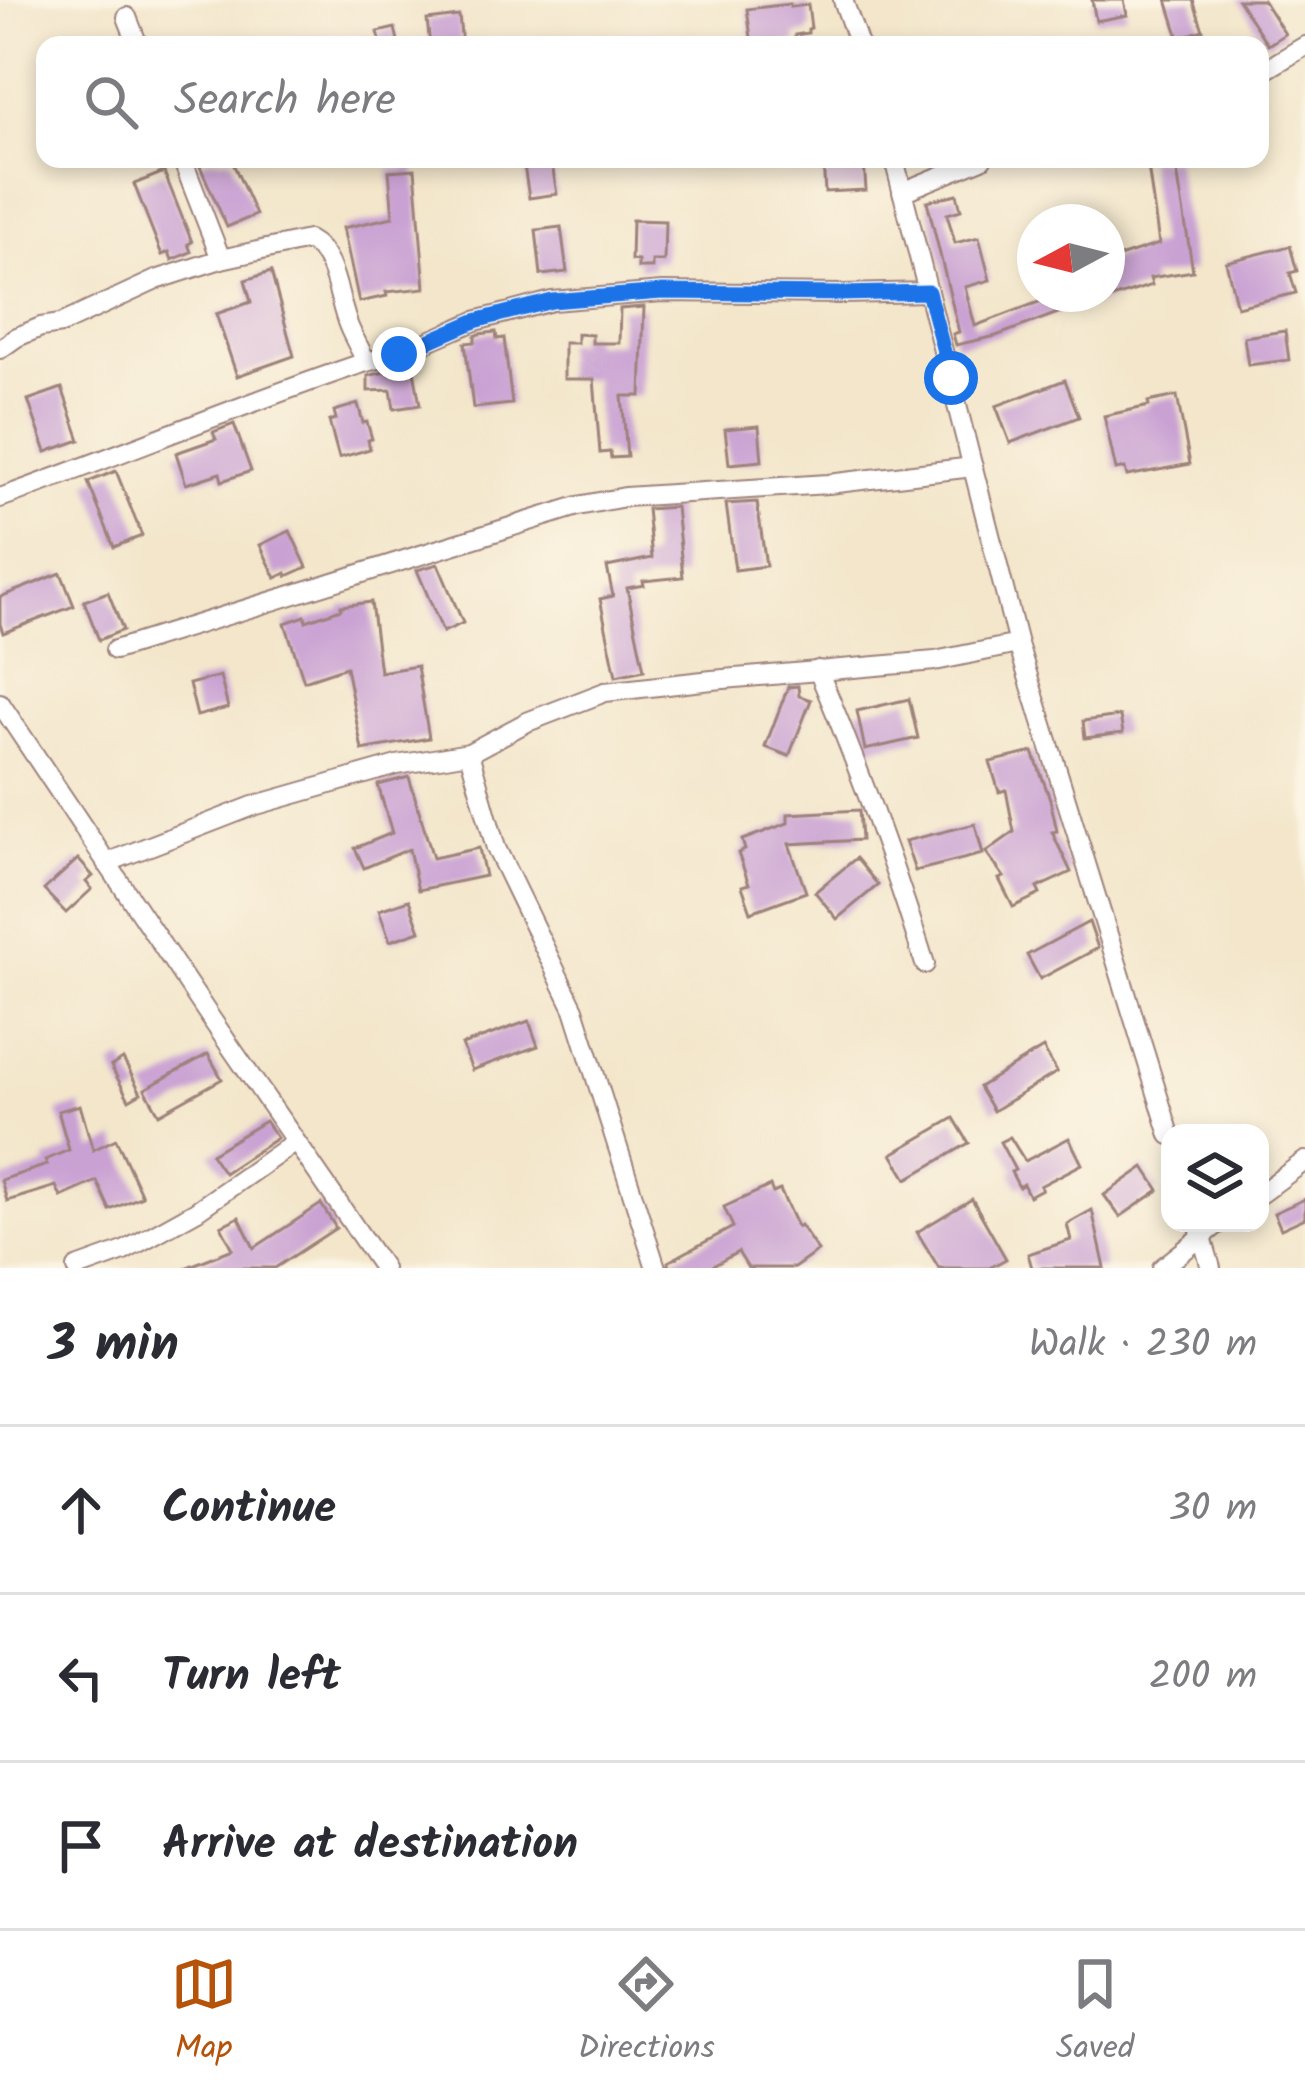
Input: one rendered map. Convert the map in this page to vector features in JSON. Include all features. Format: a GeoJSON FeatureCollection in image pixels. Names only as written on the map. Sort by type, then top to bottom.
{"type":"FeatureCollection","features":[{"type":"Feature","properties":{"kind":"street"},"geometry":{"type":"LineString","coordinates":[[843,0],[856,36]]}},
{"type":"Feature","properties":{"kind":"street"},"geometry":{"type":"LineString","coordinates":[[127,17],[134,36]]}},
{"type":"Feature","properties":{"kind":"street"},"geometry":{"type":"LineString","coordinates":[[1269,68],[1305,46]]}},
{"type":"Feature","properties":{"kind":"street"},"geometry":{"type":"LineString","coordinates":[[185,168],[220,259]]}},
{"type":"Feature","properties":{"kind":"street"},"geometry":{"type":"LineString","coordinates":[[896,168],[1018,644],[1166,1124]]}},
{"type":"Feature","properties":{"kind":"street"},"geometry":{"type":"LineString","coordinates":[[902,192],[960,168]]}},
{"type":"Feature","properties":{"kind":"street"},"geometry":{"type":"LineString","coordinates":[[0,349],[17,337],[61,324],[156,280],[220,259],[308,240],[315,243],[331,269],[366,362]]}},
{"type":"Feature","properties":{"kind":"street"},"geometry":{"type":"LineString","coordinates":[[0,499],[262,397],[399,354],[475,321],[552,301],[662,292],[928,292]]}},
{"type":"Feature","properties":{"kind":"street"},"geometry":{"type":"LineString","coordinates":[[115,650],[578,506],[626,497],[828,484],[973,466]]}},
{"type":"Feature","properties":{"kind":"street"},"geometry":{"type":"LineString","coordinates":[[106,863],[253,806],[398,765],[469,753],[527,722],[605,692],[934,661],[1018,644]]}},
{"type":"Feature","properties":{"kind":"street"},"geometry":{"type":"LineString","coordinates":[[818,670],[866,786],[925,964]]}},
{"type":"Feature","properties":{"kind":"street"},"geometry":{"type":"LineString","coordinates":[[0,703],[383,1268]]}},
{"type":"Feature","properties":{"kind":"street"},"geometry":{"type":"LineString","coordinates":[[469,753],[496,848],[574,1009],[656,1268]]}},
{"type":"Feature","properties":{"kind":"street"},"geometry":{"type":"LineString","coordinates":[[77,1268],[124,1251],[196,1211],[295,1142]]}},
{"type":"Feature","properties":{"kind":"street"},"geometry":{"type":"LineString","coordinates":[[1269,1187],[1305,1161]]}},
{"type":"Feature","properties":{"kind":"street"},"geometry":{"type":"LineString","coordinates":[[1162,1268],[1197,1232]]}},
{"type":"Feature","properties":{"kind":"street"},"geometry":{"type":"LineString","coordinates":[[1201,1232],[1210,1268]]}},
{"type":"Feature","properties":{"kind":"building"},"geometry":{"type":"Polygon","coordinates":[[[1092,0],[1124,0],[1127,15],[1096,21],[1092,0]]]}},
{"type":"Feature","properties":{"kind":"building"},"geometry":{"type":"Polygon","coordinates":[[[1167,0],[1193,0],[1203,30],[1178,36],[1167,0]]]}},
{"type":"Feature","properties":{"kind":"building"},"geometry":{"type":"Polygon","coordinates":[[[1238,0],[1263,0],[1285,34],[1269,44],[1269,36],[1262,36],[1238,0]]]}},
{"type":"Feature","properties":{"kind":"building"},"geometry":{"type":"Polygon","coordinates":[[[808,5],[811,28],[795,36],[751,36],[747,9],[808,5]]]}},
{"type":"Feature","properties":{"kind":"building"},"geometry":{"type":"Polygon","coordinates":[[[459,16],[461,36],[429,36],[427,20],[459,16]]]}},
{"type":"Feature","properties":{"kind":"building"},"geometry":{"type":"Polygon","coordinates":[[[395,28],[397,36],[379,36],[378,32],[395,28]]]}},
{"type":"Feature","properties":{"kind":"building"},"geometry":{"type":"Polygon","coordinates":[[[201,168],[235,168],[256,215],[227,227],[201,168]]]}},
{"type":"Feature","properties":{"kind":"building"},"geometry":{"type":"Polygon","coordinates":[[[524,168],[553,168],[557,194],[529,198],[524,168]]]}},
{"type":"Feature","properties":{"kind":"building"},"geometry":{"type":"Polygon","coordinates":[[[824,168],[864,168],[866,190],[825,192],[824,168]]]}},
{"type":"Feature","properties":{"kind":"building"},"geometry":{"type":"Polygon","coordinates":[[[1148,168],[1176,168],[1193,271],[1150,278],[1152,285],[1125,294],[1125,255],[1159,244],[1148,168]]]}},
{"type":"Feature","properties":{"kind":"building"},"geometry":{"type":"Polygon","coordinates":[[[415,169],[425,288],[386,292],[387,296],[359,302],[343,228],[393,217],[389,171],[415,169]]]}},
{"type":"Feature","properties":{"kind":"building"},"geometry":{"type":"Polygon","coordinates":[[[164,172],[192,242],[188,244],[191,252],[172,260],[169,252],[162,255],[134,184],[164,172]]]}},
{"type":"Feature","properties":{"kind":"building"},"geometry":{"type":"Polygon","coordinates":[[[957,194],[961,210],[947,214],[955,243],[979,237],[990,280],[965,287],[975,326],[1017,310],[1061,312],[956,345],[953,334],[959,332],[927,201],[957,194]]]}},
{"type":"Feature","properties":{"kind":"building"},"geometry":{"type":"Polygon","coordinates":[[[632,220],[665,221],[664,261],[652,261],[652,268],[638,268],[638,261],[631,260],[632,220]]]}},
{"type":"Feature","properties":{"kind":"building"},"geometry":{"type":"Polygon","coordinates":[[[561,227],[567,272],[541,275],[536,230],[561,227]]]}},
{"type":"Feature","properties":{"kind":"building"},"geometry":{"type":"Polygon","coordinates":[[[1290,246],[1297,271],[1290,273],[1296,293],[1237,307],[1226,262],[1290,246]]]}},
{"type":"Feature","properties":{"kind":"building"},"geometry":{"type":"Polygon","coordinates":[[[271,272],[294,356],[237,376],[216,314],[251,302],[245,280],[271,272]]]}},
{"type":"Feature","properties":{"kind":"building"},"geometry":{"type":"Polygon","coordinates":[[[644,307],[641,396],[622,396],[627,457],[611,458],[610,452],[600,453],[594,379],[564,379],[564,343],[577,343],[577,334],[592,335],[592,343],[619,343],[620,309],[644,307]]]}},
{"type":"Feature","properties":{"kind":"building"},"geometry":{"type":"Polygon","coordinates":[[[1285,331],[1289,360],[1248,365],[1244,337],[1285,331]]]}},
{"type":"Feature","properties":{"kind":"building"},"geometry":{"type":"Polygon","coordinates":[[[496,332],[497,339],[504,338],[512,404],[473,408],[465,343],[475,342],[479,334],[496,332]]]}},
{"type":"Feature","properties":{"kind":"building"},"geometry":{"type":"Polygon","coordinates":[[[413,365],[420,405],[394,409],[391,390],[368,391],[368,376],[413,365]]]}},
{"type":"Feature","properties":{"kind":"building"},"geometry":{"type":"Polygon","coordinates":[[[1065,380],[1079,417],[1010,443],[996,406],[1065,380]]]}},
{"type":"Feature","properties":{"kind":"building"},"geometry":{"type":"Polygon","coordinates":[[[62,388],[80,440],[46,452],[28,400],[62,388]]]}},
{"type":"Feature","properties":{"kind":"building"},"geometry":{"type":"Polygon","coordinates":[[[1177,396],[1190,464],[1127,476],[1125,468],[1116,470],[1104,416],[1177,396]]]}},
{"type":"Feature","properties":{"kind":"building"},"geometry":{"type":"Polygon","coordinates":[[[358,404],[372,439],[368,440],[370,449],[339,458],[329,421],[336,419],[334,411],[358,404]]]}},
{"type":"Feature","properties":{"kind":"building"},"geometry":{"type":"Polygon","coordinates":[[[234,424],[251,471],[222,481],[220,473],[186,484],[176,453],[216,439],[213,432],[234,424]]]}},
{"type":"Feature","properties":{"kind":"building"},"geometry":{"type":"Polygon","coordinates":[[[759,426],[762,461],[729,464],[725,429],[759,426]]]}},
{"type":"Feature","properties":{"kind":"building"},"geometry":{"type":"Polygon","coordinates":[[[116,471],[142,536],[114,547],[88,482],[116,471]]]}},
{"type":"Feature","properties":{"kind":"building"},"geometry":{"type":"Polygon","coordinates":[[[757,502],[766,566],[735,570],[726,504],[757,502]]]}},
{"type":"Feature","properties":{"kind":"building"},"geometry":{"type":"Polygon","coordinates":[[[676,507],[683,577],[643,581],[644,585],[627,588],[644,670],[616,676],[600,599],[613,596],[607,567],[652,558],[647,509],[676,507]]]}},
{"type":"Feature","properties":{"kind":"building"},"geometry":{"type":"Polygon","coordinates":[[[290,531],[307,567],[276,578],[260,545],[290,531]]]}},
{"type":"Feature","properties":{"kind":"building"},"geometry":{"type":"Polygon","coordinates":[[[438,564],[463,623],[443,632],[417,570],[438,564]]]}},
{"type":"Feature","properties":{"kind":"building"},"geometry":{"type":"Polygon","coordinates":[[[61,573],[74,606],[3,633],[0,597],[61,573]]]}},
{"type":"Feature","properties":{"kind":"building"},"geometry":{"type":"Polygon","coordinates":[[[108,592],[123,630],[99,640],[84,601],[108,592]]]}},
{"type":"Feature","properties":{"kind":"building"},"geometry":{"type":"Polygon","coordinates":[[[371,602],[380,672],[417,666],[429,738],[362,750],[346,667],[304,681],[285,623],[371,602]]]}},
{"type":"Feature","properties":{"kind":"building"},"geometry":{"type":"Polygon","coordinates":[[[220,676],[228,708],[197,716],[189,684],[220,676]]]}},
{"type":"Feature","properties":{"kind":"building"},"geometry":{"type":"Polygon","coordinates":[[[798,686],[799,696],[811,700],[789,756],[765,747],[788,687],[798,686]]]}},
{"type":"Feature","properties":{"kind":"building"},"geometry":{"type":"Polygon","coordinates":[[[909,699],[918,738],[865,750],[857,711],[909,699]]]}},
{"type":"Feature","properties":{"kind":"building"},"geometry":{"type":"Polygon","coordinates":[[[1120,716],[1123,733],[1085,738],[1083,721],[1120,716]]]}},
{"type":"Feature","properties":{"kind":"building"},"geometry":{"type":"Polygon","coordinates":[[[1033,752],[1050,799],[1057,831],[1052,832],[1071,872],[1037,888],[1040,894],[1013,907],[999,879],[1004,877],[986,852],[1014,832],[1006,790],[999,792],[990,762],[1033,752]]]}},
{"type":"Feature","properties":{"kind":"building"},"geometry":{"type":"Polygon","coordinates":[[[409,777],[433,858],[479,848],[485,876],[418,890],[409,849],[364,868],[355,848],[392,833],[378,785],[409,777]]]}},
{"type":"Feature","properties":{"kind":"building"},"geometry":{"type":"Polygon","coordinates":[[[859,810],[861,840],[789,844],[806,892],[751,912],[742,886],[749,884],[738,853],[745,850],[742,840],[788,823],[788,814],[859,810]]]}},
{"type":"Feature","properties":{"kind":"building"},"geometry":{"type":"Polygon","coordinates":[[[975,824],[983,854],[915,871],[905,841],[975,824]]]}},
{"type":"Feature","properties":{"kind":"building"},"geometry":{"type":"Polygon","coordinates":[[[856,858],[878,885],[837,919],[815,892],[856,858]]]}},
{"type":"Feature","properties":{"kind":"building"},"geometry":{"type":"Polygon","coordinates":[[[78,859],[93,876],[86,882],[92,889],[66,913],[44,890],[78,859]]]}},
{"type":"Feature","properties":{"kind":"building"},"geometry":{"type":"Polygon","coordinates":[[[409,900],[420,931],[390,941],[379,910],[409,900]]]}},
{"type":"Feature","properties":{"kind":"building"},"geometry":{"type":"Polygon","coordinates":[[[1089,922],[1098,948],[1040,979],[1027,955],[1089,922]]]}},
{"type":"Feature","properties":{"kind":"building"},"geometry":{"type":"Polygon","coordinates":[[[529,1021],[538,1046],[472,1070],[462,1045],[529,1021]]]}},
{"type":"Feature","properties":{"kind":"building"},"geometry":{"type":"Polygon","coordinates":[[[1043,1048],[1057,1072],[993,1111],[979,1087],[1043,1048]]]}},
{"type":"Feature","properties":{"kind":"building"},"geometry":{"type":"Polygon","coordinates":[[[208,1054],[222,1079],[159,1114],[145,1089],[208,1054]]]}},
{"type":"Feature","properties":{"kind":"building"},"geometry":{"type":"Polygon","coordinates":[[[123,1059],[141,1093],[129,1100],[111,1066],[123,1059]]]}},
{"type":"Feature","properties":{"kind":"building"},"geometry":{"type":"Polygon","coordinates":[[[80,1105],[93,1150],[116,1139],[142,1196],[110,1210],[97,1181],[61,1197],[56,1186],[7,1201],[1,1180],[47,1165],[45,1160],[69,1150],[58,1111],[80,1105]]]}},
{"type":"Feature","properties":{"kind":"building"},"geometry":{"type":"Polygon","coordinates":[[[954,1118],[969,1143],[907,1179],[892,1154],[954,1118]]]}},
{"type":"Feature","properties":{"kind":"building"},"geometry":{"type":"Polygon","coordinates":[[[265,1121],[277,1138],[224,1173],[211,1154],[265,1121]]]}},
{"type":"Feature","properties":{"kind":"building"},"geometry":{"type":"Polygon","coordinates":[[[1010,1137],[1025,1161],[1069,1138],[1082,1164],[1029,1196],[1023,1184],[1019,1187],[1000,1142],[1010,1137]]]}},
{"type":"Feature","properties":{"kind":"building"},"geometry":{"type":"Polygon","coordinates":[[[1144,1167],[1159,1190],[1120,1217],[1104,1195],[1144,1167]]]}},
{"type":"Feature","properties":{"kind":"building"},"geometry":{"type":"Polygon","coordinates":[[[770,1186],[773,1193],[780,1190],[797,1227],[818,1251],[794,1268],[748,1268],[738,1252],[709,1268],[669,1268],[668,1262],[733,1227],[724,1207],[770,1186]]]}},
{"type":"Feature","properties":{"kind":"building"},"geometry":{"type":"Polygon","coordinates":[[[972,1199],[1006,1259],[989,1268],[939,1268],[917,1232],[972,1199]]]}},
{"type":"Feature","properties":{"kind":"building"},"geometry":{"type":"Polygon","coordinates":[[[1305,1199],[1305,1218],[1281,1229],[1274,1213],[1305,1199]]]}},
{"type":"Feature","properties":{"kind":"building"},"geometry":{"type":"Polygon","coordinates":[[[321,1204],[336,1228],[275,1268],[185,1268],[233,1249],[221,1226],[239,1217],[254,1248],[321,1204]]]}},
{"type":"Feature","properties":{"kind":"building"},"geometry":{"type":"Polygon","coordinates":[[[1092,1210],[1105,1268],[1032,1268],[1028,1254],[1071,1240],[1067,1224],[1092,1210]]]}},
{"type":"Feature","properties":{"kind":"route"},"geometry":{"type":"LineString","coordinates":[[399,354],[475,321],[552,301],[662,292],[928,292],[951,378]]}}]}
